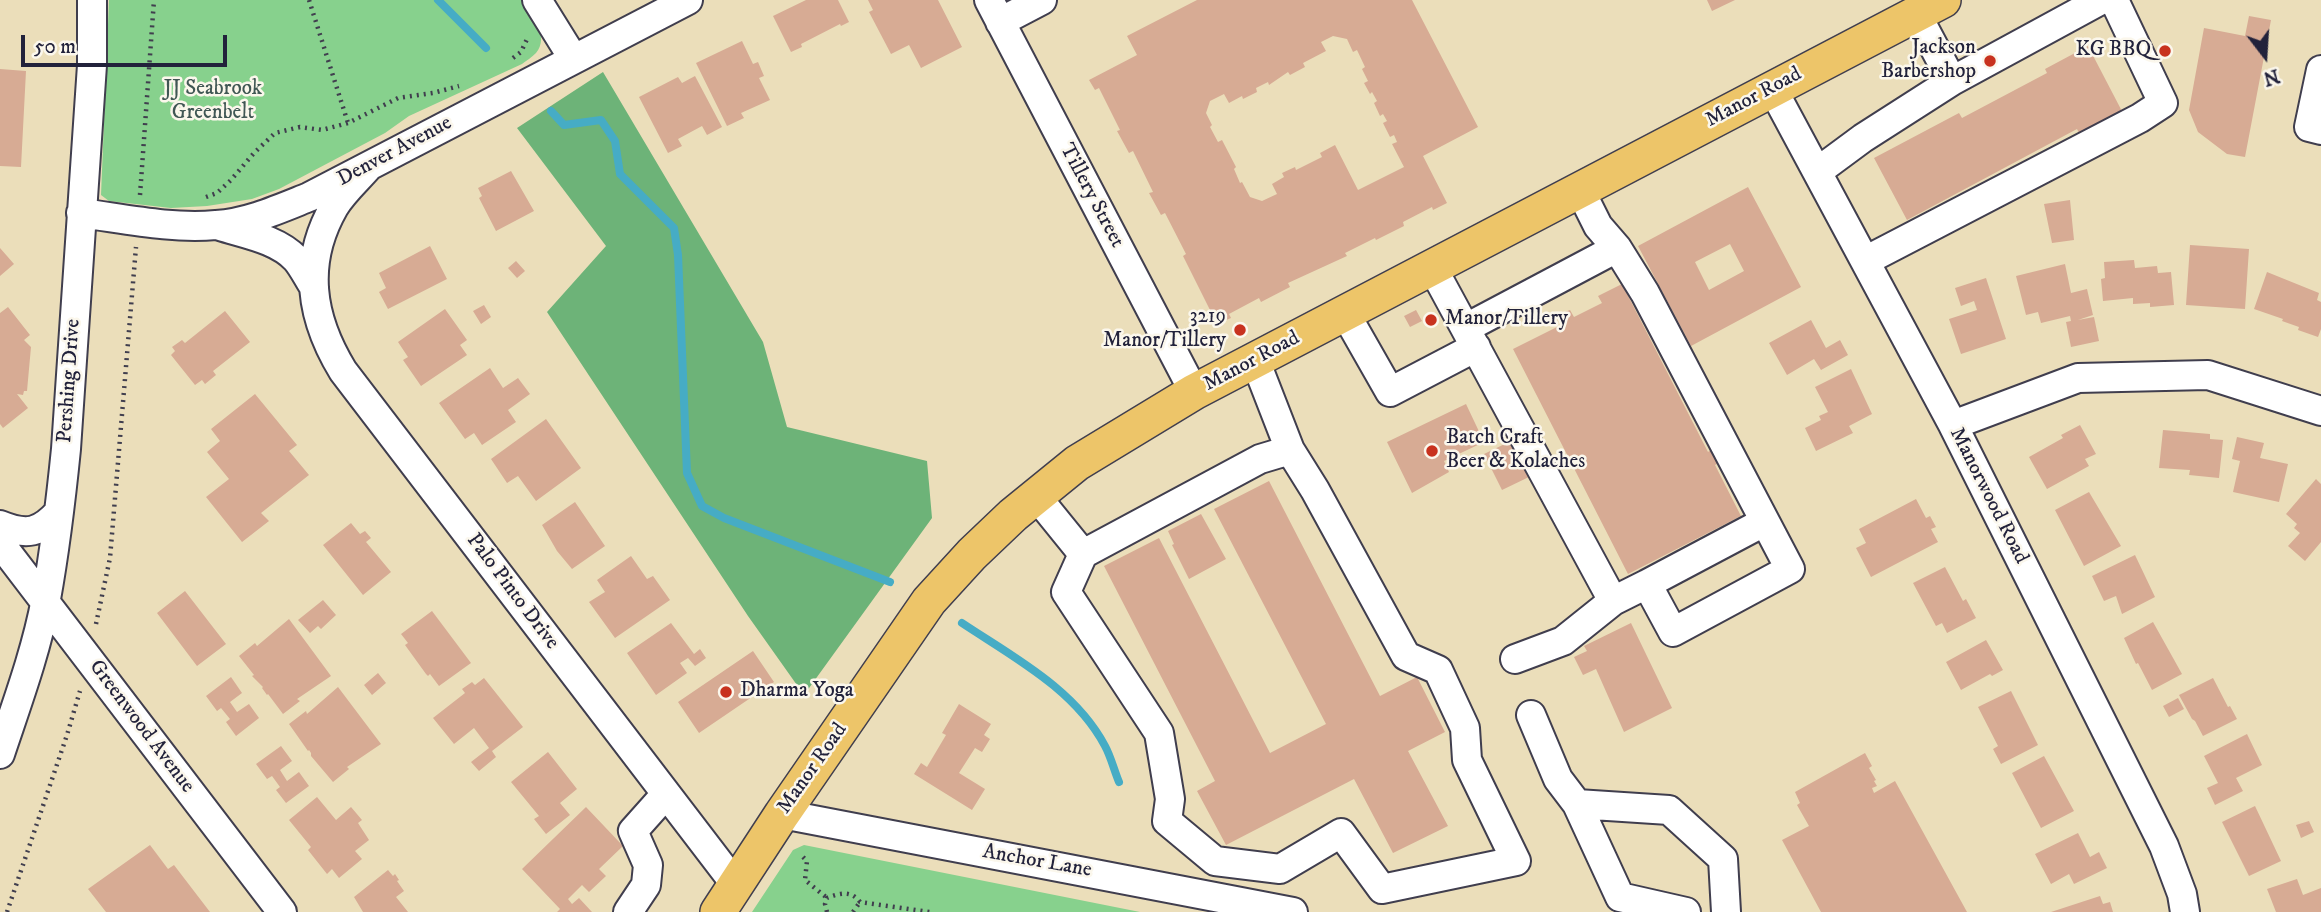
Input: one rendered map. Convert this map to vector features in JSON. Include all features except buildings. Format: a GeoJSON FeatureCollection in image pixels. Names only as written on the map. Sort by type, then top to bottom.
{"type":"FeatureCollection","features":[{"type":"Feature","properties":{"kind":"main road","name":"Manor Road"},"geometry":{"type":"LineString","coordinates":[[727,899],[782,814],[929,601],[1013,515],[1077,463],[1194,392],[1930,7]]}},
{"type":"Feature","properties":{"kind":"street","name":"Pershing Drive"},"geometry":{"type":"LineString","coordinates":[[0,754],[26,676],[45,601],[60,512],[92,65],[92,0]]}},
{"type":"Feature","properties":{"kind":"street","name":"Denver Avenue"},"geometry":{"type":"LineString","coordinates":[[81,213],[180,227],[244,220],[309,197],[688,0]]}},
{"type":"Feature","properties":{"kind":"street"},"geometry":{"type":"LineString","coordinates":[[995,11],[1042,0]]}},
{"type":"Feature","properties":{"kind":"street"},"geometry":{"type":"LineString","coordinates":[[1817,172],[1863,138],[1952,81],[2101,0]]}},
{"type":"Feature","properties":{"kind":"street"},"geometry":{"type":"LineString","coordinates":[[1865,261],[2140,118],[2163,103],[2115,0]]}},
{"type":"Feature","properties":{"kind":"street"},"geometry":{"type":"LineString","coordinates":[[1930,7],[1952,81]]}},
{"type":"Feature","properties":{"kind":"street","name":"Tillery Street"},"geometry":{"type":"LineString","coordinates":[[995,11],[1194,392]]}},
{"type":"Feature","properties":{"kind":"street"},"geometry":{"type":"LineString","coordinates":[[534,14],[573,58]]}},
{"type":"Feature","properties":{"kind":"street"},"geometry":{"type":"LineString","coordinates":[[2321,70],[2309,127],[2321,130]]}},
{"type":"Feature","properties":{"kind":"street","name":"Manorwood Road"},"geometry":{"type":"LineString","coordinates":[[1772,88],[1953,425],[2164,846],[2186,912]]}},
{"type":"Feature","properties":{"kind":"street","name":"Palo Pinto Drive"},"geometry":{"type":"LineString","coordinates":[[369,166],[336,204],[320,236],[314,264],[314,287],[317,316],[327,345],[343,371],[666,794],[727,899]]}},
{"type":"Feature","properties":{"kind":"street"},"geometry":{"type":"LineString","coordinates":[[1580,190],[1598,226],[1617,248],[1645,293],[1790,569],[1673,632],[1647,584]]}},
{"type":"Feature","properties":{"kind":"street","name":"Palo Pinto Drive"},"geometry":{"type":"LineString","coordinates":[[217,225],[281,248],[296,259],[314,287]]}},
{"type":"Feature","properties":{"kind":"street"},"geometry":{"type":"LineString","coordinates":[[1345,313],[1390,392],[1471,337],[1617,248]]}},
{"type":"Feature","properties":{"kind":"street"},"geometry":{"type":"LineString","coordinates":[[1432,267],[1613,601]]}},
{"type":"Feature","properties":{"kind":"street"},"geometry":{"type":"LineString","coordinates":[[1255,360],[1290,450],[1315,490],[1406,656],[1438,670],[1465,728],[1467,761],[1516,861],[1382,889],[1341,834],[1280,869],[1215,861],[1167,821],[1170,799],[1159,733],[1066,592],[1083,554],[1260,459],[1290,450]]}},
{"type":"Feature","properties":{"kind":"street"},"geometry":{"type":"LineString","coordinates":[[1953,425],[2078,377],[2208,375],[2321,411]]}},
{"type":"Feature","properties":{"kind":"street"},"geometry":{"type":"LineString","coordinates":[[1036,496],[1083,554]]}},
{"type":"Feature","properties":{"kind":"street"},"geometry":{"type":"LineString","coordinates":[[0,525],[21,532],[28,531],[47,525],[60,512]]}},
{"type":"Feature","properties":{"kind":"street"},"geometry":{"type":"LineString","coordinates":[[1516,659],[1563,641],[1613,601],[1764,522]]}},
{"type":"Feature","properties":{"kind":"street","name":"Greenwood Avenue"},"geometry":{"type":"LineString","coordinates":[[0,543],[282,912]]}},
{"type":"Feature","properties":{"kind":"street"},"geometry":{"type":"LineString","coordinates":[[1531,715],[1558,779],[1577,804],[1620,897],[1686,912]]}},
{"type":"Feature","properties":{"kind":"street"},"geometry":{"type":"LineString","coordinates":[[628,912],[646,885],[648,865],[633,831],[666,794]]}},
{"type":"Feature","properties":{"kind":"street"},"geometry":{"type":"LineString","coordinates":[[1577,804],[1669,810],[1723,859],[1726,912]]}},
{"type":"Feature","properties":{"kind":"street","name":"Anchor Lane"},"geometry":{"type":"LineString","coordinates":[[782,814],[1293,912]]}},
{"type":"Feature","properties":{"kind":"path"},"geometry":{"type":"LineString","coordinates":[[140,199],[154,0]]}},
{"type":"Feature","properties":{"kind":"path"},"geometry":{"type":"LineString","coordinates":[[309,0],[348,123]]}},
{"type":"Feature","properties":{"kind":"path"},"geometry":{"type":"LineString","coordinates":[[505,64],[521,52],[534,14]]}},
{"type":"Feature","properties":{"kind":"path"},"geometry":{"type":"LineString","coordinates":[[205,197],[217,193],[275,133],[300,127],[322,130],[348,123],[398,98],[467,84]]}},
{"type":"Feature","properties":{"kind":"path"},"geometry":{"type":"LineString","coordinates":[[96,627],[110,558],[137,242]]}},
{"type":"Feature","properties":{"kind":"path"},"geometry":{"type":"LineString","coordinates":[[7,912],[67,735],[80,688]]}},
{"type":"Feature","properties":{"kind":"path"},"geometry":{"type":"LineString","coordinates":[[803,857],[807,861],[805,880],[827,898]]}},
{"type":"Feature","properties":{"kind":"path"},"geometry":{"type":"LineString","coordinates":[[827,898],[843,893],[850,894],[860,902],[930,912]]}},
{"type":"Feature","properties":{"kind":"path"},"geometry":{"type":"LineString","coordinates":[[827,898],[827,912]]}},
{"type":"Feature","properties":{"kind":"path"},"geometry":{"type":"LineString","coordinates":[[853,912],[860,902]]}},
{"type":"Feature","properties":{"kind":"green space","name":"JJ Seabrook Greenbelt"},"geometry":{"type":"Polygon","coordinates":[[[109,0],[523,0],[538,26],[541,40],[536,53],[522,64],[409,116],[385,133],[279,189],[252,199],[171,208],[109,201],[101,195],[109,0]]]}},
{"type":"Feature","properties":{"kind":"green space"},"geometry":{"type":"Polygon","coordinates":[[[603,72],[763,342],[787,427],[927,461],[932,518],[804,695],[748,616],[547,312],[606,246],[517,128],[603,72]]]}},
{"type":"Feature","properties":{"kind":"green space"},"geometry":{"type":"Polygon","coordinates":[[[804,845],[1140,912],[752,912],[793,850],[804,845]]]}},
{"type":"Feature","properties":{"kind":"waterway"},"geometry":{"type":"LineString","coordinates":[[438,0],[486,48]]}},
{"type":"Feature","properties":{"kind":"waterway"},"geometry":{"type":"LineString","coordinates":[[551,111],[564,125],[601,120],[615,141],[620,174],[674,228],[678,255],[687,473],[702,506],[724,518],[890,582]]}},
{"type":"Feature","properties":{"kind":"waterway"},"geometry":{"type":"LineString","coordinates":[[962,623],[1041,676],[1077,708],[1105,746],[1119,782]]}},
{"type":"Feature","properties":{"kind":"place","name":"KG BBQ"},"geometry":{"type":"Point","coordinates":[2165,51]}},
{"type":"Feature","properties":{"kind":"place","name":"Jackson Barbershop"},"geometry":{"type":"Point","coordinates":[1990,61]}},
{"type":"Feature","properties":{"kind":"place","name":"Manor/Tillery"},"geometry":{"type":"Point","coordinates":[1431,320]}},
{"type":"Feature","properties":{"kind":"place","name":"3219 Manor/Tillery"},"geometry":{"type":"Point","coordinates":[1240,330]}},
{"type":"Feature","properties":{"kind":"place","name":"Batch Craft Beer & Kolaches"},"geometry":{"type":"Point","coordinates":[1432,451]}},
{"type":"Feature","properties":{"kind":"place","name":"Dharma Yoga"},"geometry":{"type":"Point","coordinates":[726,692]}}]}
